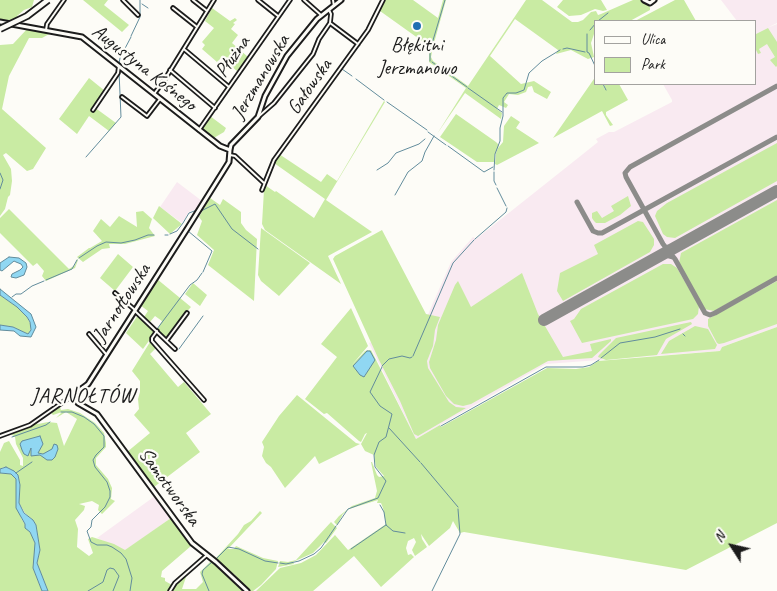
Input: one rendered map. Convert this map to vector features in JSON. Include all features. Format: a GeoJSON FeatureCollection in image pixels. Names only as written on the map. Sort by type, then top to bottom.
{"type":"FeatureCollection","features":[{"type":"Feature","properties":{"kind":"main road"},"geometry":{"type":"LineString","coordinates":[[0,29],[27,16],[48,0]]}},
{"type":"Feature","properties":{"kind":"street"},"geometry":{"type":"LineString","coordinates":[[46,30],[47,24],[64,0]]}},
{"type":"Feature","properties":{"kind":"street"},"geometry":{"type":"LineString","coordinates":[[123,0],[138,15]]}},
{"type":"Feature","properties":{"kind":"street"},"geometry":{"type":"LineString","coordinates":[[193,0],[207,11]]}},
{"type":"Feature","properties":{"kind":"street"},"geometry":{"type":"LineString","coordinates":[[154,94],[165,80],[214,0]]}},
{"type":"Feature","properties":{"kind":"street"},"geometry":{"type":"LineString","coordinates":[[258,0],[278,16]]}},
{"type":"Feature","properties":{"kind":"street","name":"Płużna"},"geometry":{"type":"LineString","coordinates":[[199,130],[290,0]]}},
{"type":"Feature","properties":{"kind":"street"},"geometry":{"type":"LineString","coordinates":[[304,0],[321,15]]}},
{"type":"Feature","properties":{"kind":"street"},"geometry":{"type":"LineString","coordinates":[[332,0],[334,6]]}},
{"type":"Feature","properties":{"kind":"street","name":"Jerzmanowska"},"geometry":{"type":"LineString","coordinates":[[230,150],[231,146],[258,117],[265,96],[280,65],[321,15],[341,0]]}},
{"type":"Feature","properties":{"kind":"street","name":"Gałowska"},"geometry":{"type":"LineString","coordinates":[[262,190],[277,155],[368,30],[383,0]]}},
{"type":"Feature","properties":{"kind":"street"},"geometry":{"type":"LineString","coordinates":[[644,0],[650,3],[654,0]]}},
{"type":"Feature","properties":{"kind":"street"},"geometry":{"type":"LineString","coordinates":[[172,8],[197,27]]}},
{"type":"Feature","properties":{"kind":"street"},"geometry":{"type":"LineString","coordinates":[[258,117],[274,103],[313,54],[319,39],[330,23],[332,14],[329,10]]}},
{"type":"Feature","properties":{"kind":"street","name":"Augustyna Kośnego"},"geometry":{"type":"LineString","coordinates":[[0,22],[80,36],[221,148],[230,150]]}},
{"type":"Feature","properties":{"kind":"street"},"geometry":{"type":"LineString","coordinates":[[330,23],[358,44]]}},
{"type":"Feature","properties":{"kind":"street"},"geometry":{"type":"LineString","coordinates":[[184,49],[229,87]]}},
{"type":"Feature","properties":{"kind":"street"},"geometry":{"type":"LineString","coordinates":[[93,110],[118,73],[119,66]]}},
{"type":"Feature","properties":{"kind":"street"},"geometry":{"type":"LineString","coordinates":[[170,70],[215,108]]}},
{"type":"Feature","properties":{"kind":"street"},"geometry":{"type":"LineString","coordinates":[[122,97],[147,116],[160,99]]}},
{"type":"Feature","properties":{"kind":"street"},"geometry":{"type":"LineString","coordinates":[[262,108],[266,109]]}},
{"type":"Feature","properties":{"kind":"street","name":"Jarnołtowska"},"geometry":{"type":"LineString","coordinates":[[0,436],[30,425],[88,384],[228,165],[230,150]]}},
{"type":"Feature","properties":{"kind":"street"},"geometry":{"type":"LineString","coordinates":[[230,155],[235,156],[264,183]]}},
{"type":"Feature","properties":{"kind":"street"},"geometry":{"type":"LineString","coordinates":[[115,293],[158,331],[175,349]]}},
{"type":"Feature","properties":{"kind":"street"},"geometry":{"type":"LineString","coordinates":[[167,340],[187,313]]}},
{"type":"Feature","properties":{"kind":"street"},"geometry":{"type":"LineString","coordinates":[[158,331],[152,338],[152,341],[204,400]]}},
{"type":"Feature","properties":{"kind":"street"},"geometry":{"type":"LineString","coordinates":[[89,334],[106,354]]}},
{"type":"Feature","properties":{"kind":"street","name":"Samotworska"},"geometry":{"type":"LineString","coordinates":[[73,396],[78,403],[98,414],[189,540],[247,591]]}},
{"type":"Feature","properties":{"kind":"street"},"geometry":{"type":"LineString","coordinates":[[170,591],[175,583],[207,555]]}},
{"type":"Feature","properties":{"kind":"shaded area"},"geometry":{"type":"Polygon","coordinates":[[[721,0],[777,0],[777,23],[767,28],[777,24],[777,327],[722,347],[720,351],[546,364],[416,439],[369,343],[426,319],[451,262],[473,237],[476,239],[578,158],[598,142],[596,139],[609,132],[614,132],[672,102],[664,85],[757,85],[757,20],[736,20],[721,0]]]}},
{"type":"Feature","properties":{"kind":"shaded area"},"geometry":{"type":"Polygon","coordinates":[[[177,182],[202,201],[197,209],[189,212],[182,223],[160,207],[177,182]]]}},
{"type":"Feature","properties":{"kind":"shaded area"},"geometry":{"type":"Polygon","coordinates":[[[155,496],[171,518],[125,551],[97,538],[155,496]]]}},
{"type":"Feature","properties":{"kind":"green space"},"geometry":{"type":"Polygon","coordinates":[[[0,0],[34,0],[32,7],[24,10],[17,18],[9,22],[0,21],[0,0]]]}},
{"type":"Feature","properties":{"kind":"green space"},"geometry":{"type":"Polygon","coordinates":[[[83,0],[108,0],[104,5],[129,25],[122,32],[83,0]]]}},
{"type":"Feature","properties":{"kind":"green space"},"geometry":{"type":"Polygon","coordinates":[[[385,0],[413,0],[438,18],[443,0],[446,0],[431,57],[433,61],[468,86],[526,0],[542,0],[572,22],[583,20],[591,12],[596,11],[598,15],[633,0],[643,0],[650,8],[650,10],[632,20],[594,20],[594,34],[591,43],[594,57],[588,59],[571,50],[556,54],[558,50],[515,19],[490,56],[521,84],[534,81],[551,92],[547,99],[534,92],[532,86],[528,87],[526,92],[518,95],[509,94],[504,102],[508,105],[506,108],[499,105],[497,109],[502,113],[501,119],[465,93],[437,134],[466,88],[429,62],[429,46],[380,11],[385,0]]]}},
{"type":"Feature","properties":{"kind":"green space"},"geometry":{"type":"Polygon","coordinates":[[[563,0],[601,0],[607,10],[595,9],[581,15],[569,16],[557,7],[563,0]]]}},
{"type":"Feature","properties":{"kind":"green space"},"geometry":{"type":"Polygon","coordinates":[[[675,0],[684,0],[695,20],[637,20],[675,0]]]}},
{"type":"Feature","properties":{"kind":"green space"},"geometry":{"type":"Polygon","coordinates":[[[212,8],[230,21],[235,18],[237,20],[233,23],[235,24],[231,29],[238,35],[232,43],[248,57],[237,71],[221,58],[217,62],[202,49],[205,45],[202,42],[214,28],[205,21],[212,8]]]}},
{"type":"Feature","properties":{"kind":"green space"},"geometry":{"type":"Polygon","coordinates":[[[28,28],[81,38],[51,33],[42,38],[29,38],[9,76],[2,109],[46,148],[33,169],[27,171],[6,153],[3,155],[11,169],[12,181],[10,195],[5,209],[0,216],[0,45],[13,44],[28,28]]]}},
{"type":"Feature","properties":{"kind":"green space"},"geometry":{"type":"Polygon","coordinates":[[[768,28],[777,42],[776,67],[770,60],[775,57],[767,44],[759,49],[761,53],[758,54],[757,34],[768,28]]]}},
{"type":"Feature","properties":{"kind":"green space"},"geometry":{"type":"Polygon","coordinates":[[[89,78],[105,91],[94,107],[116,123],[109,131],[89,116],[77,134],[59,119],[89,78]]]}},
{"type":"Feature","properties":{"kind":"green space"},"geometry":{"type":"Polygon","coordinates":[[[594,79],[594,85],[603,85],[605,90],[604,85],[620,85],[628,100],[606,112],[613,125],[610,126],[602,111],[553,138],[594,79]]]}},
{"type":"Feature","properties":{"kind":"green space"},"geometry":{"type":"Polygon","coordinates":[[[384,101],[326,200],[372,232],[328,256],[341,284],[265,230],[262,224],[265,185],[314,218],[325,199],[274,163],[279,154],[321,182],[327,174],[337,181],[384,101]]]}},
{"type":"Feature","properties":{"kind":"green space"},"geometry":{"type":"Polygon","coordinates":[[[456,114],[499,145],[494,162],[477,162],[440,137],[456,114]]]}},
{"type":"Feature","properties":{"kind":"green space"},"geometry":{"type":"Polygon","coordinates":[[[210,116],[226,128],[224,132],[212,139],[202,130],[210,116]]]}},
{"type":"Feature","properties":{"kind":"green space"},"geometry":{"type":"Polygon","coordinates":[[[511,116],[520,122],[516,128],[539,143],[497,165],[495,164],[496,153],[503,142],[504,126],[511,116]]]}},
{"type":"Feature","properties":{"kind":"green space"},"geometry":{"type":"Polygon","coordinates":[[[777,143],[777,181],[675,238],[667,237],[663,234],[655,216],[657,211],[667,203],[777,143]]]}},
{"type":"Feature","properties":{"kind":"green space"},"geometry":{"type":"Polygon","coordinates":[[[628,196],[631,206],[620,215],[605,223],[596,223],[594,221],[592,213],[597,211],[602,218],[614,211],[611,206],[628,196]]]}},
{"type":"Feature","properties":{"kind":"green space"},"geometry":{"type":"Polygon","coordinates":[[[210,198],[220,205],[223,199],[241,212],[241,223],[257,239],[254,301],[208,265],[214,250],[197,235],[202,221],[199,217],[210,198]]]}},
{"type":"Feature","properties":{"kind":"green space"},"geometry":{"type":"Polygon","coordinates":[[[777,200],[777,276],[714,311],[704,309],[679,263],[681,253],[777,200]]]}},
{"type":"Feature","properties":{"kind":"green space"},"geometry":{"type":"Polygon","coordinates":[[[159,206],[182,224],[170,234],[153,218],[159,206]]]}},
{"type":"Feature","properties":{"kind":"green space"},"geometry":{"type":"Polygon","coordinates":[[[9,209],[69,269],[75,265],[77,259],[75,268],[46,281],[42,276],[44,271],[37,263],[33,266],[0,233],[0,218],[9,209]]]}},
{"type":"Feature","properties":{"kind":"green space"},"geometry":{"type":"Polygon","coordinates":[[[143,211],[152,219],[149,228],[155,236],[125,244],[109,244],[110,248],[102,249],[83,262],[77,257],[102,241],[93,231],[101,219],[110,227],[119,216],[137,227],[136,212],[143,211]]]}},
{"type":"Feature","properties":{"kind":"green space"},"geometry":{"type":"Polygon","coordinates":[[[638,221],[643,222],[654,239],[654,245],[650,252],[563,301],[557,291],[560,273],[598,254],[594,245],[638,221]]]}},
{"type":"Feature","properties":{"kind":"green space"},"geometry":{"type":"Polygon","coordinates":[[[261,228],[310,263],[279,296],[261,281],[258,275],[261,228]]]}},
{"type":"Feature","properties":{"kind":"green space"},"geometry":{"type":"Polygon","coordinates":[[[382,230],[426,314],[440,317],[435,330],[433,346],[427,361],[428,368],[449,402],[456,407],[466,408],[418,436],[414,434],[333,259],[335,256],[382,230]]]}},
{"type":"Feature","properties":{"kind":"green space"},"geometry":{"type":"Polygon","coordinates":[[[118,254],[133,267],[115,291],[100,278],[118,254]]]}},
{"type":"Feature","properties":{"kind":"green space"},"geometry":{"type":"Polygon","coordinates":[[[663,264],[671,264],[677,268],[699,306],[698,314],[693,319],[582,343],[570,321],[574,319],[581,309],[663,264]]]}},
{"type":"Feature","properties":{"kind":"green space"},"geometry":{"type":"Polygon","coordinates":[[[522,273],[538,314],[563,357],[592,351],[590,344],[611,339],[611,341],[592,358],[548,361],[471,404],[463,406],[454,404],[446,396],[430,368],[429,362],[436,340],[438,325],[455,285],[458,281],[471,307],[522,273]]]}},
{"type":"Feature","properties":{"kind":"green space"},"geometry":{"type":"Polygon","coordinates":[[[157,279],[191,307],[166,338],[157,330],[162,321],[155,316],[150,322],[144,317],[148,311],[140,305],[157,279]]]}},
{"type":"Feature","properties":{"kind":"green space"},"geometry":{"type":"Polygon","coordinates":[[[777,281],[777,324],[724,343],[717,343],[708,326],[708,319],[777,281]]]}},
{"type":"Feature","properties":{"kind":"green space"},"geometry":{"type":"Polygon","coordinates":[[[193,283],[207,295],[200,306],[185,294],[193,283]]]}},
{"type":"Feature","properties":{"kind":"green space"},"geometry":{"type":"Polygon","coordinates":[[[0,295],[27,317],[31,325],[30,333],[0,325],[0,295]]]}},
{"type":"Feature","properties":{"kind":"green space"},"geometry":{"type":"Polygon","coordinates":[[[351,308],[368,346],[351,366],[365,351],[371,350],[416,439],[547,368],[576,369],[589,367],[598,361],[720,351],[722,347],[777,327],[777,523],[686,570],[464,532],[460,533],[453,521],[450,528],[429,546],[421,534],[427,547],[415,556],[412,550],[416,542],[414,538],[408,541],[406,548],[408,555],[411,554],[414,557],[381,587],[354,556],[313,591],[256,591],[280,568],[301,563],[316,555],[335,535],[348,550],[386,524],[383,508],[381,503],[377,503],[378,500],[349,509],[343,514],[337,525],[334,522],[339,516],[352,506],[375,498],[377,491],[371,462],[377,475],[379,477],[384,476],[376,467],[374,455],[365,451],[361,444],[367,433],[361,442],[359,441],[327,413],[324,414],[305,399],[337,357],[321,344],[351,308]],[[367,351],[354,365],[360,374],[365,376],[374,358],[367,351]]]}},
{"type":"Feature","properties":{"kind":"green space"},"geometry":{"type":"Polygon","coordinates":[[[138,315],[156,331],[143,349],[126,333],[138,315]]]}},
{"type":"Feature","properties":{"kind":"green space"},"geometry":{"type":"Polygon","coordinates":[[[691,322],[692,324],[666,339],[657,355],[606,360],[598,357],[616,338],[691,322]]]}},
{"type":"Feature","properties":{"kind":"green space"},"geometry":{"type":"Polygon","coordinates":[[[695,326],[708,329],[717,345],[715,349],[661,354],[669,341],[695,326]]]}},
{"type":"Feature","properties":{"kind":"green space"},"geometry":{"type":"Polygon","coordinates":[[[150,342],[156,348],[150,354],[178,387],[184,382],[211,414],[186,433],[200,452],[154,487],[127,452],[150,433],[134,415],[139,409],[140,381],[132,371],[150,342]]]}},
{"type":"Feature","properties":{"kind":"green space"},"geometry":{"type":"Polygon","coordinates":[[[297,395],[356,443],[360,444],[319,464],[315,456],[285,488],[262,456],[264,447],[262,442],[279,416],[297,395]]]}},
{"type":"Feature","properties":{"kind":"green space"},"geometry":{"type":"Polygon","coordinates":[[[60,407],[61,410],[68,409],[80,413],[95,423],[104,433],[106,447],[96,458],[96,465],[108,479],[112,488],[111,499],[115,501],[102,514],[98,510],[99,505],[92,501],[79,504],[85,506],[84,510],[75,520],[78,529],[77,547],[89,556],[93,553],[88,539],[92,537],[114,544],[125,550],[171,518],[191,546],[162,571],[161,577],[165,578],[165,581],[172,585],[169,591],[48,591],[37,563],[40,550],[36,525],[19,503],[20,485],[18,475],[4,467],[0,469],[0,452],[4,443],[9,441],[20,460],[20,465],[23,466],[23,458],[16,444],[15,437],[11,434],[36,423],[57,423],[64,446],[77,419],[66,412],[56,418],[62,412],[53,415],[51,413],[60,407]]]}},
{"type":"Feature","properties":{"kind":"green space"},"geometry":{"type":"Polygon","coordinates":[[[0,473],[11,474],[16,479],[16,491],[21,518],[36,546],[33,568],[42,591],[0,591],[0,473]]]}},
{"type":"Feature","properties":{"kind":"green space"},"geometry":{"type":"Polygon","coordinates":[[[260,511],[262,513],[228,549],[234,549],[236,546],[263,558],[278,561],[276,569],[261,585],[250,591],[235,575],[215,559],[244,525],[251,521],[260,511]]]}},
{"type":"Feature","properties":{"kind":"green space"},"geometry":{"type":"Polygon","coordinates":[[[331,522],[337,528],[326,543],[324,542],[313,553],[293,562],[294,564],[278,567],[280,561],[296,560],[331,522]]]}},
{"type":"Feature","properties":{"kind":"green space"},"geometry":{"type":"Polygon","coordinates":[[[211,561],[242,591],[171,591],[187,574],[182,589],[196,589],[203,582],[200,572],[211,561]]]}},
{"type":"Feature","properties":{"kind":"water"},"geometry":{"type":"Polygon","coordinates":[[[9,257],[19,258],[26,263],[27,267],[24,275],[16,278],[11,277],[12,274],[23,267],[14,261],[2,271],[0,270],[0,263],[9,257]]]}},
{"type":"Feature","properties":{"kind":"water"},"geometry":{"type":"Polygon","coordinates":[[[0,289],[31,314],[36,327],[31,337],[20,336],[14,331],[0,330],[0,325],[13,327],[28,334],[31,330],[27,317],[0,295],[0,289]]]}},
{"type":"Feature","properties":{"kind":"water"},"geometry":{"type":"Polygon","coordinates":[[[367,351],[370,351],[375,360],[364,377],[353,366],[367,351]]]}},
{"type":"Feature","properties":{"kind":"water"},"geometry":{"type":"Polygon","coordinates":[[[40,436],[43,444],[38,453],[43,454],[52,449],[54,444],[57,445],[58,449],[52,460],[47,460],[40,455],[31,456],[31,448],[28,456],[22,450],[20,444],[22,441],[40,436]]]}},
{"type":"Feature","properties":{"kind":"water"},"geometry":{"type":"Polygon","coordinates":[[[6,467],[18,475],[20,485],[19,503],[24,513],[36,525],[40,550],[37,563],[48,591],[42,591],[33,568],[35,543],[30,532],[25,528],[25,524],[16,508],[16,479],[11,474],[0,473],[0,469],[6,467]]]}},
{"type":"Feature","properties":{"kind":"waterway"},"geometry":{"type":"LineString","coordinates":[[131,36],[140,17],[140,0]]}},
{"type":"Feature","properties":{"kind":"waterway"},"geometry":{"type":"LineString","coordinates":[[431,47],[445,0]]}},
{"type":"Feature","properties":{"kind":"waterway"},"geometry":{"type":"LineString","coordinates":[[142,4],[148,8]]}},
{"type":"Feature","properties":{"kind":"waterway"},"geometry":{"type":"LineString","coordinates":[[599,20],[608,13]]}},
{"type":"Feature","properties":{"kind":"waterway"},"geometry":{"type":"LineString","coordinates":[[590,30],[594,25]]}},
{"type":"Feature","properties":{"kind":"waterway"},"geometry":{"type":"LineString","coordinates":[[587,34],[587,52],[594,64]]}},
{"type":"Feature","properties":{"kind":"waterway"},"geometry":{"type":"LineString","coordinates":[[119,64],[120,58],[131,37]]}},
{"type":"Feature","properties":{"kind":"waterway"},"geometry":{"type":"LineString","coordinates":[[563,49],[567,48],[585,52]]}},
{"type":"Feature","properties":{"kind":"waterway"},"geometry":{"type":"LineString","coordinates":[[430,49],[430,61]]}},
{"type":"Feature","properties":{"kind":"waterway"},"geometry":{"type":"LineString","coordinates":[[494,170],[495,154],[500,141],[503,98],[507,93],[516,93],[524,90],[529,73],[542,61],[560,50]]}},
{"type":"Feature","properties":{"kind":"waterway"},"geometry":{"type":"LineString","coordinates":[[432,62],[467,87]]}},
{"type":"Feature","properties":{"kind":"waterway"},"geometry":{"type":"LineString","coordinates":[[342,69],[352,76]]}},
{"type":"Feature","properties":{"kind":"waterway"},"geometry":{"type":"LineString","coordinates":[[86,157],[121,117],[119,71]]}},
{"type":"Feature","properties":{"kind":"waterway"},"geometry":{"type":"LineString","coordinates":[[356,79],[384,100]]}},
{"type":"Feature","properties":{"kind":"waterway"},"geometry":{"type":"LineString","coordinates":[[604,85],[606,90]]}},
{"type":"Feature","properties":{"kind":"waterway"},"geometry":{"type":"LineString","coordinates":[[468,88],[502,112]]}},
{"type":"Feature","properties":{"kind":"waterway"},"geometry":{"type":"LineString","coordinates":[[387,102],[427,130]]}},
{"type":"Feature","properties":{"kind":"waterway"},"geometry":{"type":"LineString","coordinates":[[428,132],[446,145]]}},
{"type":"Feature","properties":{"kind":"waterway"},"geometry":{"type":"LineString","coordinates":[[395,195],[408,172],[422,161],[434,136]]}},
{"type":"Feature","properties":{"kind":"waterway"},"geometry":{"type":"LineString","coordinates":[[377,170],[388,163],[396,153],[419,144],[425,139]]}},
{"type":"Feature","properties":{"kind":"waterway"},"geometry":{"type":"LineString","coordinates":[[448,146],[484,172],[493,167]]}},
{"type":"Feature","properties":{"kind":"waterway"},"geometry":{"type":"LineString","coordinates":[[494,172],[496,185]]}},
{"type":"Feature","properties":{"kind":"waterway"},"geometry":{"type":"LineString","coordinates":[[0,173],[3,180],[0,189]]}},
{"type":"Feature","properties":{"kind":"waterway"},"geometry":{"type":"LineString","coordinates":[[497,188],[506,206]]}},
{"type":"Feature","properties":{"kind":"waterway"},"geometry":{"type":"LineString","coordinates":[[189,229],[201,211],[215,204],[232,229],[258,249]]}},
{"type":"Feature","properties":{"kind":"waterway"},"geometry":{"type":"LineString","coordinates":[[475,239],[506,212],[507,208]]}},
{"type":"Feature","properties":{"kind":"waterway"},"geometry":{"type":"LineString","coordinates":[[170,234],[177,231],[189,213],[197,210]]}},
{"type":"Feature","properties":{"kind":"waterway"},"geometry":{"type":"LineString","coordinates":[[188,231],[212,251],[203,272]]}},
{"type":"Feature","properties":{"kind":"waterway"},"geometry":{"type":"LineString","coordinates":[[183,239],[186,234]]}},
{"type":"Feature","properties":{"kind":"waterway"},"geometry":{"type":"LineString","coordinates":[[79,258],[106,242],[121,243],[154,235]]}},
{"type":"Feature","properties":{"kind":"waterway"},"geometry":{"type":"LineString","coordinates":[[413,356],[453,263],[474,240]]}},
{"type":"Feature","properties":{"kind":"waterway"},"geometry":{"type":"LineString","coordinates":[[46,280],[72,269],[77,260]]}},
{"type":"Feature","properties":{"kind":"waterway"},"geometry":{"type":"LineString","coordinates":[[157,329],[190,285],[202,273]]}},
{"type":"Feature","properties":{"kind":"waterway"},"geometry":{"type":"LineString","coordinates":[[12,297],[44,281]]}},
{"type":"Feature","properties":{"kind":"waterway"},"geometry":{"type":"LineString","coordinates":[[179,349],[203,316]]}},
{"type":"Feature","properties":{"kind":"waterway"},"geometry":{"type":"LineString","coordinates":[[601,358],[620,343],[655,337],[680,329]]}},
{"type":"Feature","properties":{"kind":"waterway"},"geometry":{"type":"LineString","coordinates":[[382,366],[389,359],[402,356],[412,357]]}},
{"type":"Feature","properties":{"kind":"waterway"},"geometry":{"type":"LineString","coordinates":[[441,426],[546,367],[583,367],[599,360]]}},
{"type":"Feature","properties":{"kind":"waterway"},"geometry":{"type":"LineString","coordinates":[[337,525],[348,509],[378,498],[386,481],[375,467],[374,455],[379,442],[386,437],[392,414],[380,406],[370,392],[382,367]]}},
{"type":"Feature","properties":{"kind":"waterway"},"geometry":{"type":"LineString","coordinates":[[61,412],[72,412],[84,417],[94,424],[104,436],[104,447],[93,460],[95,467],[107,482],[110,497],[105,507],[92,520],[91,527],[87,531],[91,542],[97,545],[112,547],[126,559],[132,578],[130,591]]}},
{"type":"Feature","properties":{"kind":"waterway"},"geometry":{"type":"LineString","coordinates":[[12,437],[50,422]]}},
{"type":"Feature","properties":{"kind":"waterway"},"geometry":{"type":"LineString","coordinates":[[389,428],[420,462]]}},
{"type":"Feature","properties":{"kind":"waterway"},"geometry":{"type":"LineString","coordinates":[[16,473],[32,462]]}},
{"type":"Feature","properties":{"kind":"waterway"},"geometry":{"type":"LineString","coordinates":[[421,463],[458,507]]}},
{"type":"Feature","properties":{"kind":"waterway"},"geometry":{"type":"LineString","coordinates":[[380,505],[384,512],[386,525],[393,531],[405,533]]}},
{"type":"Feature","properties":{"kind":"waterway"},"geometry":{"type":"LineString","coordinates":[[432,591],[460,534],[458,509]]}},
{"type":"Feature","properties":{"kind":"waterway"},"geometry":{"type":"LineString","coordinates":[[351,549],[386,525]]}},
{"type":"Feature","properties":{"kind":"waterway"},"geometry":{"type":"LineString","coordinates":[[280,563],[286,564],[299,561],[314,554],[321,548],[336,526]]}},
{"type":"Feature","properties":{"kind":"waterway"},"geometry":{"type":"LineString","coordinates":[[216,559],[228,547],[239,549],[265,561],[278,563]]}},
{"type":"Feature","properties":{"kind":"waterway"},"geometry":{"type":"LineString","coordinates":[[209,591],[202,574],[203,570],[212,562]]}},
{"type":"Feature","properties":{"kind":"waterway"},"geometry":{"type":"LineString","coordinates":[[88,591],[103,582],[107,570],[110,568],[114,569],[119,576],[113,591]]}},
{"type":"Feature","properties":{"kind":"taxiway"},"geometry":{"type":"LineString","coordinates":[[777,86],[630,167],[625,173],[663,244],[675,259],[705,313],[710,315],[715,313],[777,278]]}},
{"type":"Feature","properties":{"kind":"taxiway"},"geometry":{"type":"LineString","coordinates":[[577,202],[593,231],[602,233],[777,137]]}},
{"type":"Feature","properties":{"kind":"taxiway"},"geometry":{"type":"LineString","coordinates":[[665,247],[672,248],[679,245]]}},
{"type":"Feature","properties":{"kind":"taxiway"},"geometry":{"type":"LineString","coordinates":[[659,256],[673,257]]}},
{"type":"Feature","properties":{"kind":"runway"},"geometry":{"type":"LineString","coordinates":[[544,320],[777,191]]}},
{"type":"Feature","properties":{"kind":"place","name":"Błękitni Jerzmanowo"},"geometry":{"type":"Point","coordinates":[417,26]}},
{"type":"Feature","properties":{"kind":"district","name":"JARNOŁTÓW"},"geometry":{"type":"Point","coordinates":[83,396]}}]}
